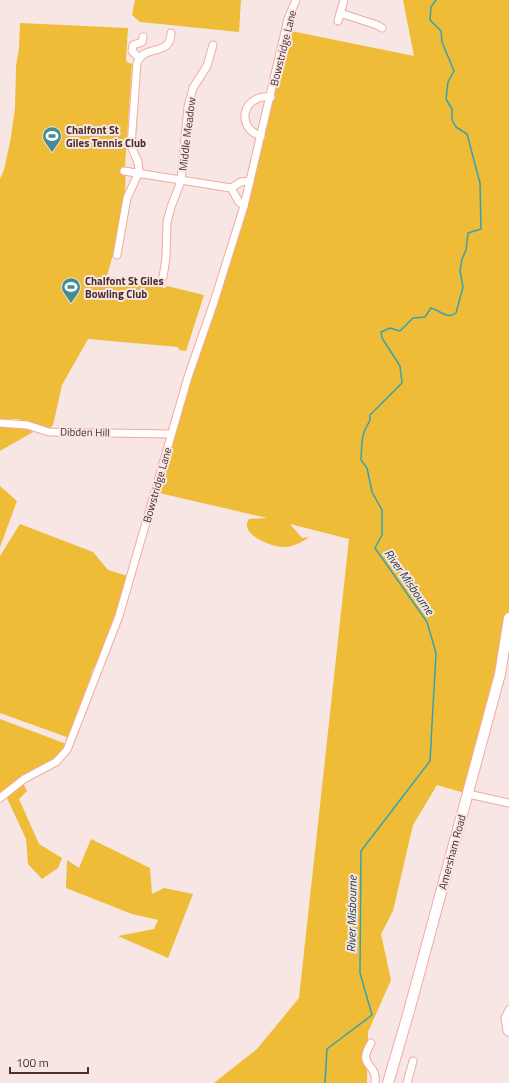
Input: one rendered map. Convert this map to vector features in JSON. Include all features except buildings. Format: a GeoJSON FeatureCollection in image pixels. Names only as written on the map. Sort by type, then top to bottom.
{"type":"FeatureCollection","features":[{"type":"Feature","properties":{"kind":"highway","name":"Amersham Road"},"geometry":{"type":"LineString","coordinates":[[388,1083],[409,1011],[500,674],[509,618]]}},
{"type":"Feature","properties":{"kind":"street","name":"Bowstridge Lane"},"geometry":{"type":"LineString","coordinates":[[0,798],[24,779],[56,762],[67,750],[119,616],[188,377],[214,302],[244,206],[271,97],[288,19],[296,0]]}},
{"type":"Feature","properties":{"kind":"street"},"geometry":{"type":"LineString","coordinates":[[338,21],[344,0]]}},
{"type":"Feature","properties":{"kind":"street"},"geometry":{"type":"LineString","coordinates":[[340,13],[377,24],[382,28]]}},
{"type":"Feature","properties":{"kind":"street"},"geometry":{"type":"LineString","coordinates":[[138,58],[144,53],[165,47],[171,38],[171,33]]}},
{"type":"Feature","properties":{"kind":"street"},"geometry":{"type":"LineString","coordinates":[[116,255],[127,198],[139,172],[138,162],[131,146],[138,58],[132,51],[132,45],[142,42],[143,37]]}},
{"type":"Feature","properties":{"kind":"street","name":"Middle Meadow"},"geometry":{"type":"LineString","coordinates":[[163,277],[166,258],[167,222],[170,207],[181,181],[188,107],[193,88],[207,66],[214,45]]}},
{"type":"Feature","properties":{"kind":"street","name":"Bowstridge Lane"},"geometry":{"type":"LineString","coordinates":[[261,136],[254,134],[248,126],[244,113],[247,106],[252,101],[263,96],[271,97]]}},
{"type":"Feature","properties":{"kind":"street"},"geometry":{"type":"LineString","coordinates":[[124,171],[139,172],[181,181],[231,188],[241,182],[250,180]]}},
{"type":"Feature","properties":{"kind":"street"},"geometry":{"type":"LineString","coordinates":[[231,188],[239,202],[244,206]]}},
{"type":"Feature","properties":{"kind":"street","name":"Dibden Hill"},"geometry":{"type":"LineString","coordinates":[[0,423],[27,425],[49,432],[171,434]]}},
{"type":"Feature","properties":{"kind":"street"},"geometry":{"type":"LineString","coordinates":[[468,794],[509,803]]}},
{"type":"Feature","properties":{"kind":"street"},"geometry":{"type":"LineString","coordinates":[[509,1010],[505,1018],[506,1031],[509,1032]]}},
{"type":"Feature","properties":{"kind":"street"},"geometry":{"type":"LineString","coordinates":[[371,1043],[365,1054],[365,1058],[366,1062],[373,1071],[375,1083]]}},
{"type":"Feature","properties":{"kind":"street"},"geometry":{"type":"LineString","coordinates":[[406,1083],[413,1061]]}},
{"type":"Feature","properties":{"kind":"shaded area"},"geometry":{"type":"Polygon","coordinates":[[[135,0],[241,0],[239,32],[140,22],[132,15],[135,0]]]}},
{"type":"Feature","properties":{"kind":"shaded area"},"geometry":{"type":"Polygon","coordinates":[[[403,0],[509,0],[509,622],[468,794],[437,785],[413,825],[393,911],[381,934],[391,980],[368,1032],[367,1083],[214,1083],[257,1049],[299,998],[349,539],[290,524],[302,538],[309,537],[298,544],[281,547],[266,543],[248,530],[247,525],[249,519],[267,518],[155,492],[210,313],[243,224],[244,206],[291,31],[414,56],[403,0]]]}},
{"type":"Feature","properties":{"kind":"shaded area"},"geometry":{"type":"Polygon","coordinates":[[[20,23],[128,28],[126,59],[127,62],[132,64],[125,166],[125,193],[118,235],[107,276],[165,288],[167,286],[204,295],[186,351],[179,350],[178,347],[88,339],[62,385],[53,425],[49,429],[18,419],[0,419],[0,179],[4,170],[11,137],[15,108],[16,66],[19,48],[20,23]]]}},
{"type":"Feature","properties":{"kind":"shaded area"},"geometry":{"type":"Polygon","coordinates":[[[0,424],[23,427],[33,432],[0,451],[0,424]]]}},
{"type":"Feature","properties":{"kind":"shaded area"},"geometry":{"type":"Polygon","coordinates":[[[0,486],[17,501],[0,547],[0,486]]]}},
{"type":"Feature","properties":{"kind":"shaded area"},"geometry":{"type":"Polygon","coordinates":[[[20,524],[93,552],[108,570],[131,577],[109,642],[93,669],[72,739],[0,713],[0,556],[20,524]]]}},
{"type":"Feature","properties":{"kind":"shaded area"},"geometry":{"type":"Polygon","coordinates":[[[0,719],[69,745],[67,750],[0,798],[0,719]]]}},
{"type":"Feature","properties":{"kind":"shaded area"},"geometry":{"type":"Polygon","coordinates":[[[23,783],[27,791],[19,799],[39,844],[62,858],[58,868],[42,879],[28,864],[26,839],[7,798],[23,783]]]}},
{"type":"Feature","properties":{"kind":"shaded area"},"geometry":{"type":"Polygon","coordinates":[[[91,839],[150,868],[152,894],[164,888],[193,894],[168,958],[118,936],[154,929],[158,920],[132,914],[66,888],[67,860],[79,868],[91,839]]]}},
{"type":"Feature","properties":{"kind":"waterway","name":"River Misbourne"},"geometry":{"type":"LineString","coordinates":[[325,1083],[327,1049],[372,1015],[360,973],[361,851],[430,761],[436,653],[427,622],[375,548],[382,535],[382,510],[372,492],[367,468],[361,460],[362,441],[364,432],[370,420],[370,415],[402,383],[400,366],[382,338],[381,332],[390,328],[400,331],[413,318],[425,317],[431,308],[446,315],[456,313],[463,287],[460,271],[462,259],[466,250],[468,233],[481,229],[480,183],[467,134],[456,127],[452,120],[452,109],[446,99],[448,82],[454,71],[442,42],[441,31],[430,20],[431,7],[436,0]]}},
{"type":"Feature","properties":{"kind":"place","name":"Chalfont St Giles Tennis Club"},"geometry":{"type":"Point","coordinates":[52,153]}},
{"type":"Feature","properties":{"kind":"place","name":"Chalfont St Giles Bowling Club"},"geometry":{"type":"Point","coordinates":[71,304]}}]}
